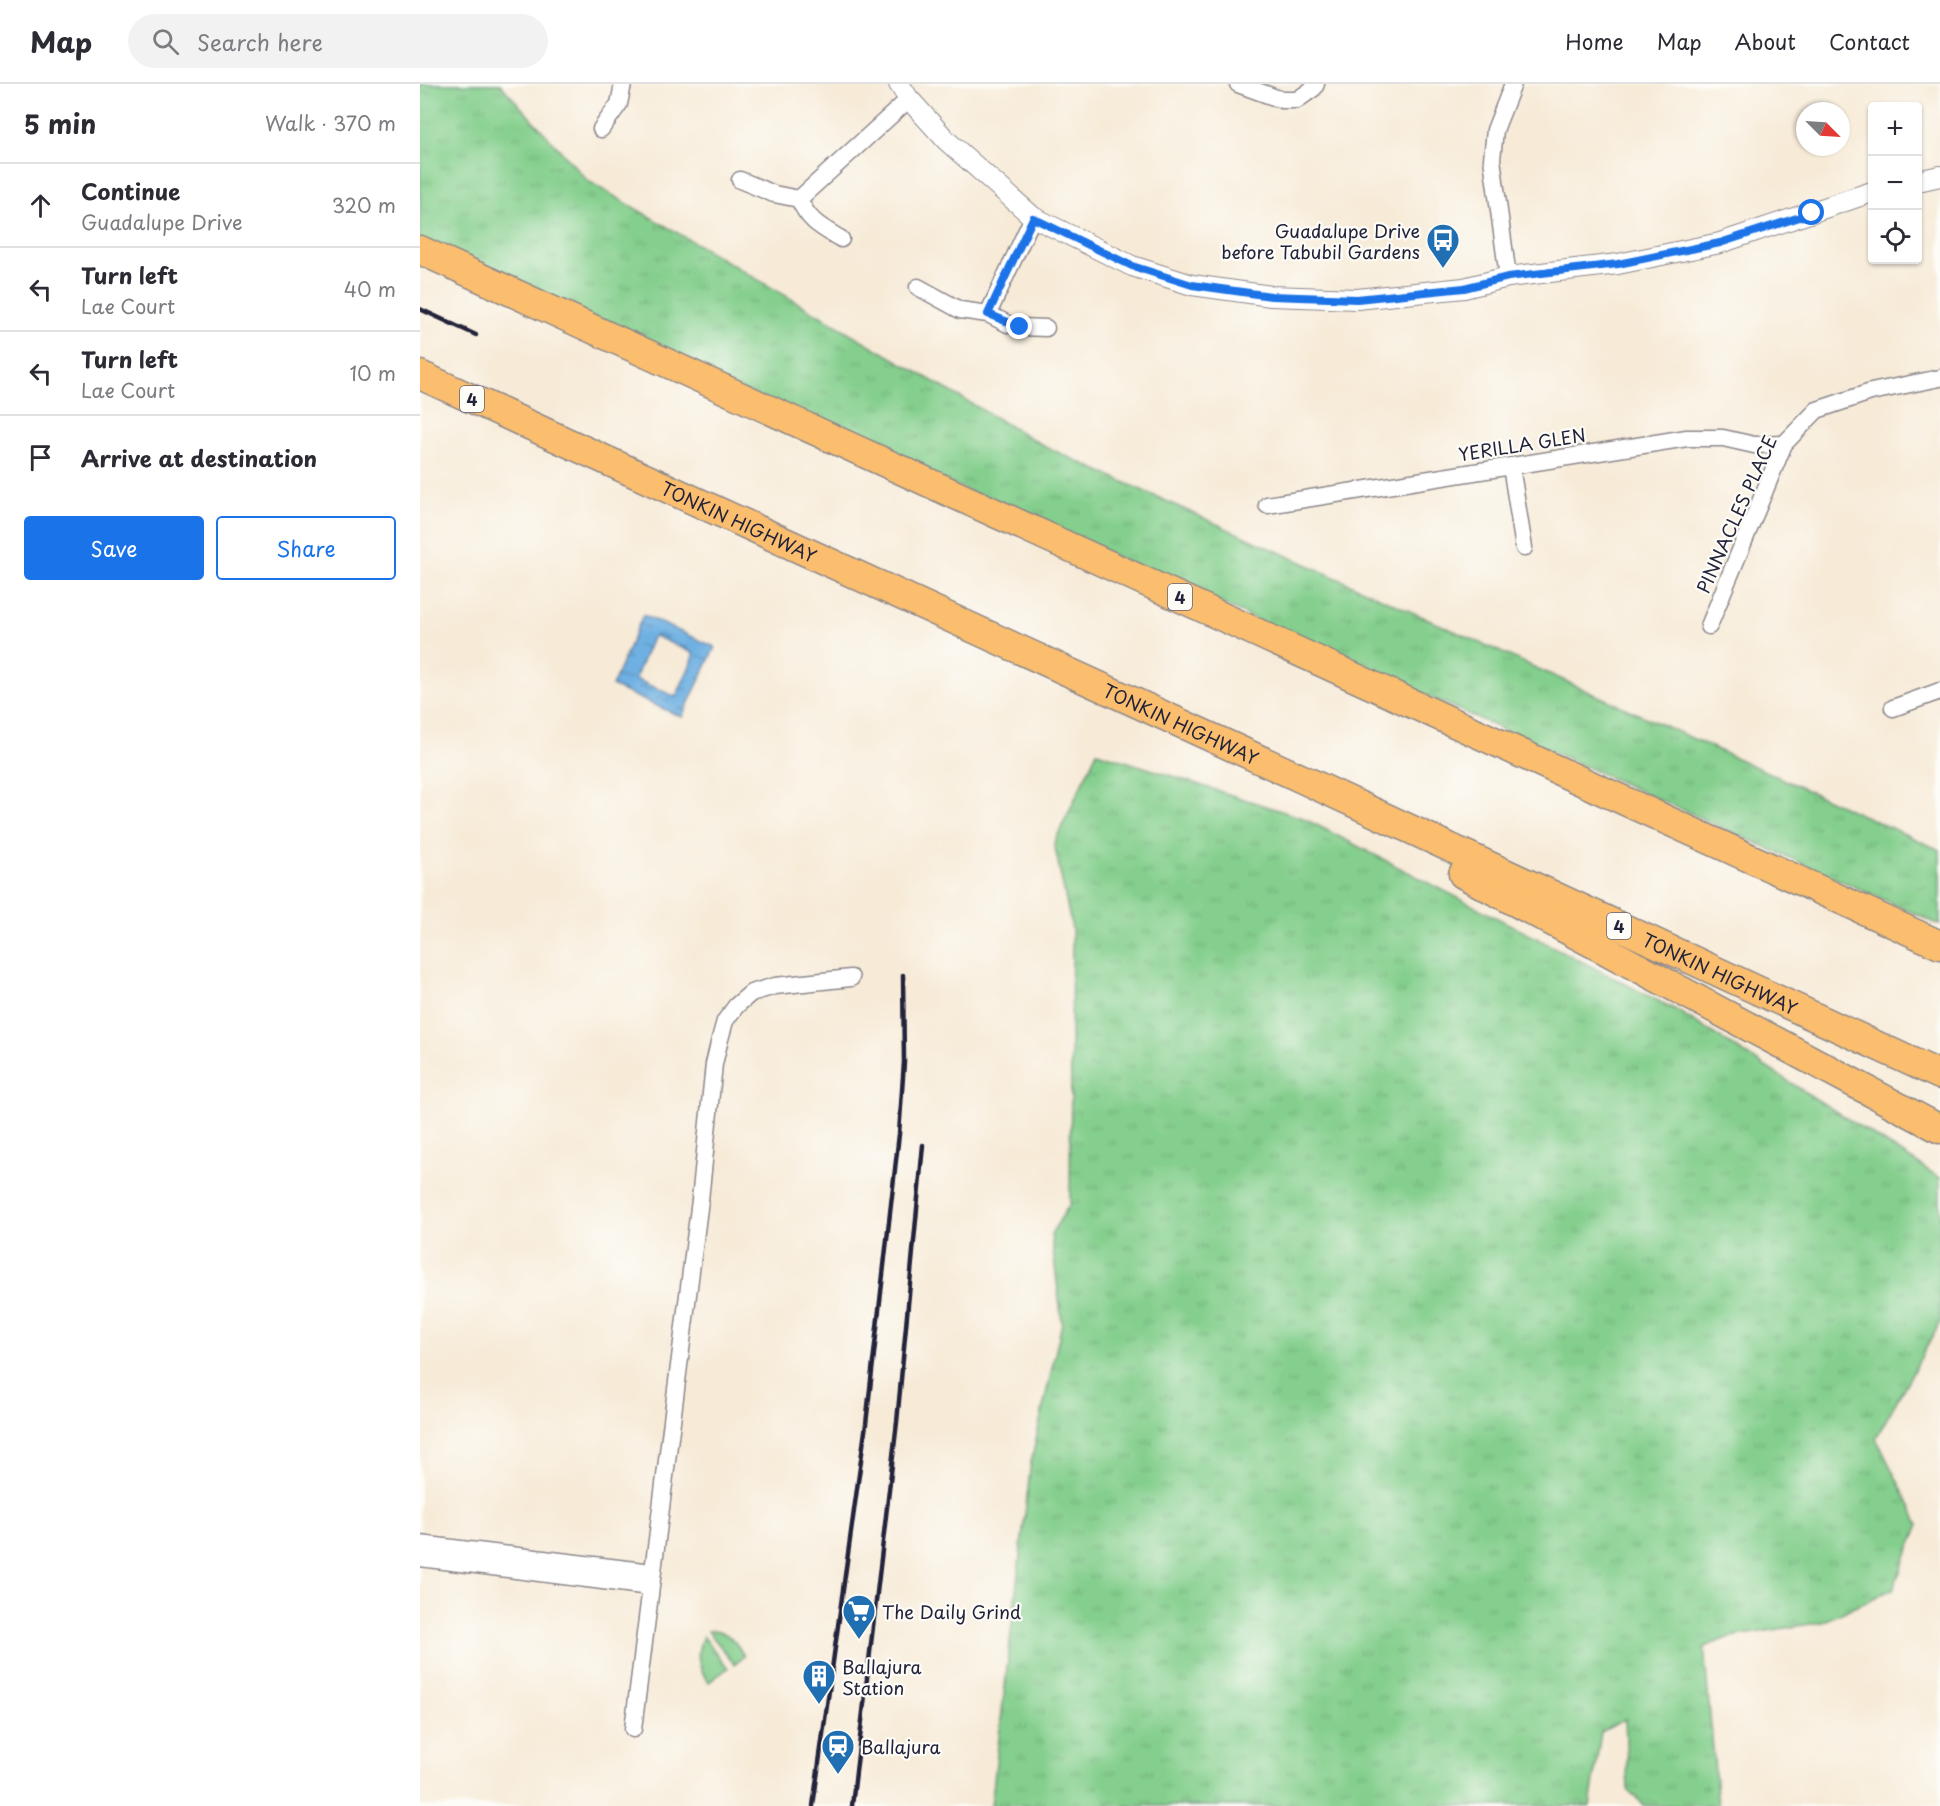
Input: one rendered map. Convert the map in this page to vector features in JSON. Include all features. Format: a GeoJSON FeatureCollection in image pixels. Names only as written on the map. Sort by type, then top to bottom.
{"type":"FeatureCollection","features":[{"type":"Feature","properties":{"kind":"highway","name":"4"},"geometry":{"type":"LineString","coordinates":[[420,250],[1940,945]]}},
{"type":"Feature","properties":{"kind":"highway","name":"TONKIN HIGHWAY"},"geometry":{"type":"LineString","coordinates":[[420,375],[1298,777],[1940,1076]]}},
{"type":"Feature","properties":{"kind":"highway"},"geometry":{"type":"LineString","coordinates":[[1298,777],[1442,863],[1940,1129]]}},
{"type":"Feature","properties":{"kind":"highway"},"geometry":{"type":"LineString","coordinates":[[1807,883],[1940,930]]}},
{"type":"Feature","properties":{"kind":"street"},"geometry":{"type":"LineString","coordinates":[[601,129],[619,104],[623,84]]}},
{"type":"Feature","properties":{"kind":"street"},"geometry":{"type":"LineString","coordinates":[[1238,84],[1282,100],[1297,100],[1316,84]]}},
{"type":"Feature","properties":{"kind":"street"},"geometry":{"type":"LineString","coordinates":[[1508,277],[1492,159],[1495,130],[1513,84]]}},
{"type":"Feature","properties":{"kind":"street"},"geometry":{"type":"LineString","coordinates":[[800,199],[904,92],[947,141],[1033,218],[1132,266],[1192,285],[1271,296],[1357,299],[1464,288],[1508,277],[1618,264],[1720,243],[1868,193]]}},
{"type":"Feature","properties":{"kind":"street"},"geometry":{"type":"LineString","coordinates":[[1922,180],[1940,176]]}},
{"type":"Feature","properties":{"kind":"street"},"geometry":{"type":"LineString","coordinates":[[740,180],[774,194],[800,199]]}},
{"type":"Feature","properties":{"kind":"street"},"geometry":{"type":"LineString","coordinates":[[800,199],[813,223],[841,239]]}},
{"type":"Feature","properties":{"kind":"street"},"geometry":{"type":"LineString","coordinates":[[988,314],[1033,218]]}},
{"type":"Feature","properties":{"kind":"street"},"geometry":{"type":"LineString","coordinates":[[918,287],[960,310],[988,314],[1020,327],[1046,328]]}},
{"type":"Feature","properties":{"kind":"street","name":"PINNACLES PLACE"},"geometry":{"type":"LineString","coordinates":[[1709,626],[1784,444],[1817,410],[1871,392],[1940,378]]}},
{"type":"Feature","properties":{"kind":"street","name":"YERILLA GLEN"},"geometry":{"type":"LineString","coordinates":[[1267,505],[1687,438],[1723,438],[1754,446],[1784,444]]}},
{"type":"Feature","properties":{"kind":"street"},"geometry":{"type":"LineString","coordinates":[[1511,466],[1524,548]]}},
{"type":"Feature","properties":{"kind":"street"},"geometry":{"type":"LineString","coordinates":[[1893,708],[1940,691]]}},
{"type":"Feature","properties":{"kind":"street"},"geometry":{"type":"LineString","coordinates":[[633,1729],[700,1200],[714,1064],[722,1030],[725,1021],[736,1006],[752,993],[775,986],[851,978]]}},
{"type":"Feature","properties":{"kind":"street"},"geometry":{"type":"LineString","coordinates":[[420,1544],[651,1580]]}},
{"type":"Feature","properties":{"kind":"street"},"geometry":{"type":"LineString","coordinates":[[420,1558],[651,1580]]}},
{"type":"Feature","properties":{"kind":"green space"},"geometry":{"type":"Polygon","coordinates":[[[420,84],[500,84],[588,181],[1046,447],[1940,850],[1940,925],[420,246],[420,84]]]}},
{"type":"Feature","properties":{"kind":"green space"},"geometry":{"type":"Polygon","coordinates":[[[1097,752],[1303,818],[1678,1011],[1940,1178],[1940,1323],[1876,1438],[1919,1524],[1893,1589],[1822,1622],[1730,1637],[1704,1647],[1718,1806],[1645,1806],[1628,1790],[1625,1719],[1601,1732],[1590,1806],[991,1806],[1031,1462],[1062,1323],[1051,1234],[1070,1204],[1072,929],[1054,843],[1097,752]]]}},
{"type":"Feature","properties":{"kind":"green space"},"geometry":{"type":"Polygon","coordinates":[[[714,1630],[732,1639],[744,1656],[734,1664],[708,1631],[714,1630]]]}},
{"type":"Feature","properties":{"kind":"green space"},"geometry":{"type":"Polygon","coordinates":[[[703,1636],[728,1668],[709,1682],[698,1660],[703,1636]]]}},
{"type":"Feature","properties":{"kind":"water"},"geometry":{"type":"Polygon","coordinates":[[[643,615],[715,647],[682,717],[612,686],[643,615]],[[655,636],[652,638],[635,679],[676,697],[693,659],[693,653],[655,636]]]}},
{"type":"Feature","properties":{"kind":"railway"},"geometry":{"type":"LineString","coordinates":[[420,309],[476,335]]}},
{"type":"Feature","properties":{"kind":"railway"},"geometry":{"type":"LineString","coordinates":[[813,1806],[866,1424],[899,1134],[904,1062],[903,975]]}},
{"type":"Feature","properties":{"kind":"railway"},"geometry":{"type":"LineString","coordinates":[[852,1806],[897,1422],[923,1145]]}},
{"type":"Feature","properties":{"kind":"place","name":"Guadalupe Drive before Tabubil Gardens"},"geometry":{"type":"Point","coordinates":[1443,269]}},
{"type":"Feature","properties":{"kind":"place","name":"The Daily Grind"},"geometry":{"type":"Point","coordinates":[859,1640]}},
{"type":"Feature","properties":{"kind":"place","name":"Ballajura Station"},"geometry":{"type":"Point","coordinates":[819,1705]}},
{"type":"Feature","properties":{"kind":"place","name":"Ballajura"},"geometry":{"type":"Point","coordinates":[838,1775]}},
{"type":"Feature","properties":{"kind":"route"},"geometry":{"type":"LineString","coordinates":[[1020,327],[988,314],[1033,218],[1132,266],[1192,285],[1271,296],[1357,299],[1464,288],[1508,277],[1618,264],[1720,243],[1812,213]]}}]}
